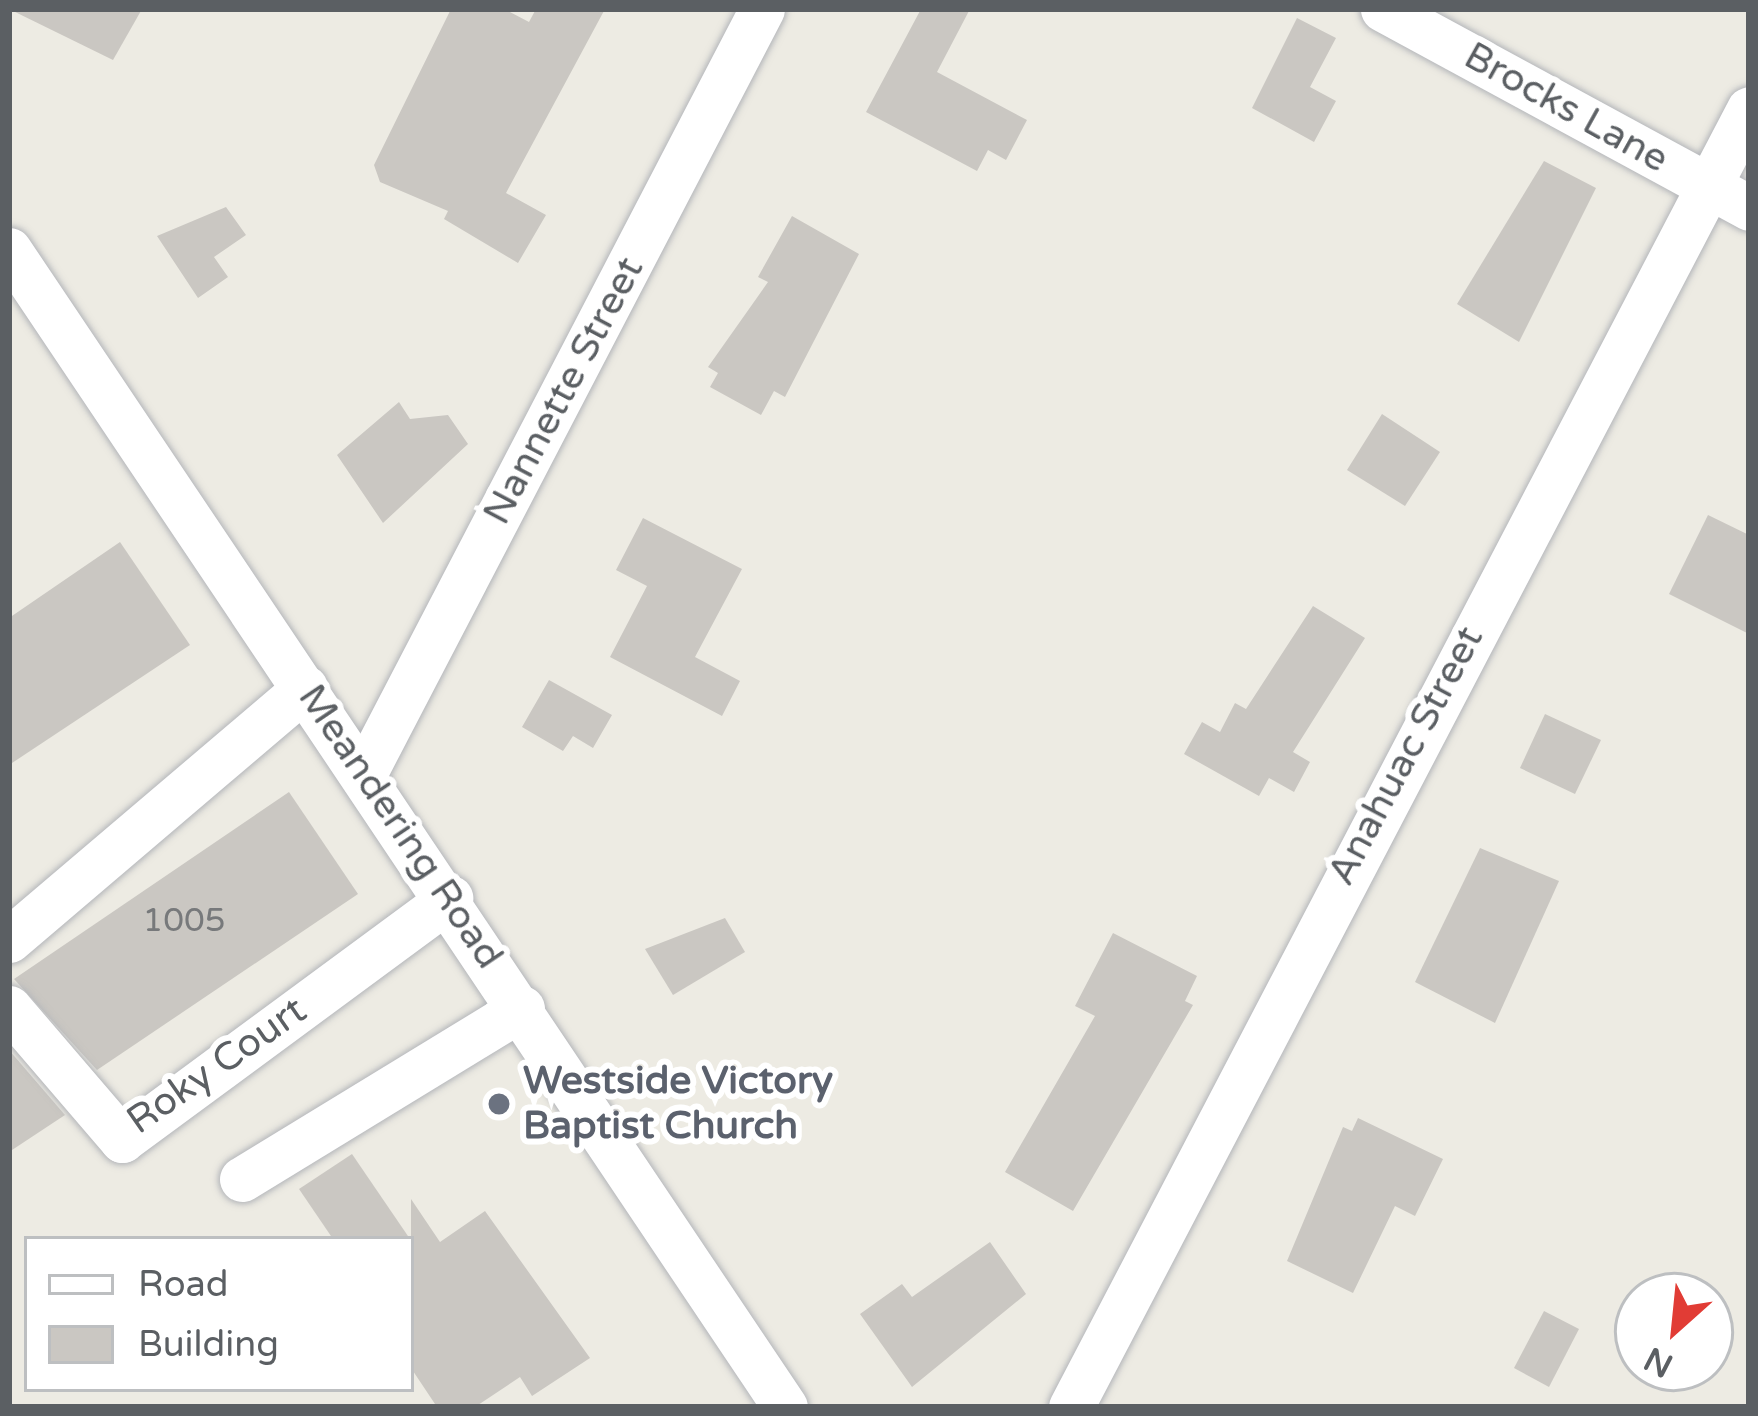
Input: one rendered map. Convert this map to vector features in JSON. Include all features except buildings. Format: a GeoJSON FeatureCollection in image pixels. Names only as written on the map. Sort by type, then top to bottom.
{"type":"FeatureCollection","features":[{"type":"Feature","properties":{"kind":"street","name":"Nannette Street"},"geometry":{"type":"LineString","coordinates":[[364,772],[761,9]]}},
{"type":"Feature","properties":{"kind":"street","name":"Brocks Lane"},"geometry":{"type":"LineString","coordinates":[[1383,9],[1749,208]]}},
{"type":"Feature","properties":{"kind":"street","name":"Anahuac Street"},"geometry":{"type":"LineString","coordinates":[[1071,1407],[1749,109]]}},
{"type":"Feature","properties":{"kind":"street","name":"Meandering Road"},"geometry":{"type":"LineString","coordinates":[[9,250],[450,898],[784,1407]]}},
{"type":"Feature","properties":{"kind":"street"},"geometry":{"type":"LineString","coordinates":[[9,940],[305,688]]}},
{"type":"Feature","properties":{"kind":"street","name":"Roky Court"},"geometry":{"type":"LineString","coordinates":[[9,1008],[122,1140],[450,898]]}},
{"type":"Feature","properties":{"kind":"street"},"geometry":{"type":"LineString","coordinates":[[242,1179],[522,1007]]}},
{"type":"Feature","properties":{"kind":"place","name":"Westside Victory Baptist Church"},"geometry":{"type":"Point","coordinates":[499,1104]}}]}
